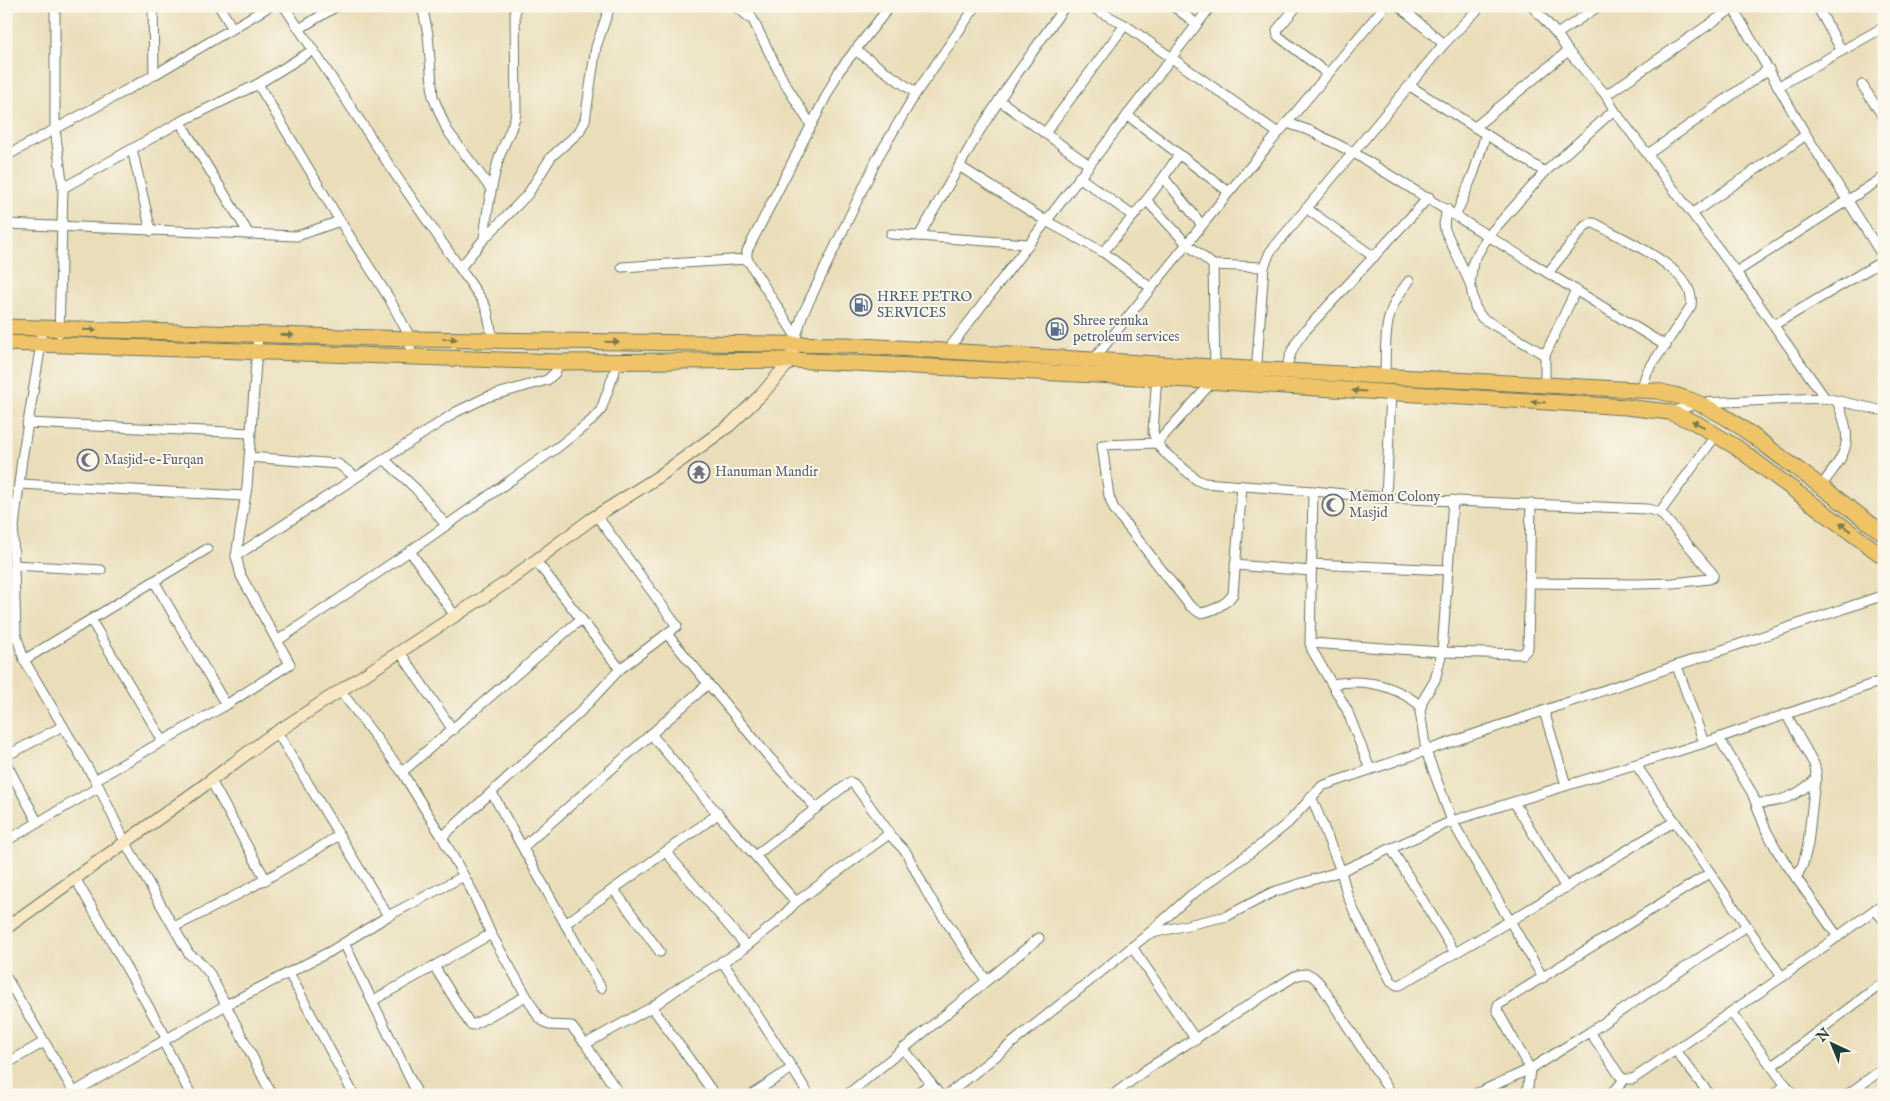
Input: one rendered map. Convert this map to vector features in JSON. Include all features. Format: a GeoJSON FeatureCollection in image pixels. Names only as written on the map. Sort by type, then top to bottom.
{"type":"FeatureCollection","features":[{"type":"Feature","properties":{"kind":"main road"},"geometry":{"type":"LineString","coordinates":[[6,327],[411,339],[794,340],[846,345],[1093,360],[1157,371]]}},
{"type":"Feature","properties":{"kind":"main road"},"geometry":{"type":"LineString","coordinates":[[6,344],[560,362],[791,360],[1157,371],[1256,377],[1391,393],[1626,407],[1669,412],[1696,423],[1736,447],[1884,557]]}},
{"type":"Feature","properties":{"kind":"main road"},"geometry":{"type":"LineString","coordinates":[[1256,377],[1286,371],[1641,390],[1681,395],[1738,424],[1884,534]]}},
{"type":"Feature","properties":{"kind":"street"},"geometry":{"type":"LineString","coordinates":[[56,6],[54,129],[63,188],[60,345]]}},
{"type":"Feature","properties":{"kind":"street"},"geometry":{"type":"LineString","coordinates":[[153,6],[154,75]]}},
{"type":"Feature","properties":{"kind":"street"},"geometry":{"type":"LineString","coordinates":[[219,6],[233,29]]}},
{"type":"Feature","properties":{"kind":"street"},"geometry":{"type":"LineString","coordinates":[[6,156],[154,75],[270,6]]}},
{"type":"Feature","properties":{"kind":"street"},"geometry":{"type":"LineString","coordinates":[[284,6],[482,300],[493,340]]}},
{"type":"Feature","properties":{"kind":"street"},"geometry":{"type":"LineString","coordinates":[[299,29],[337,6]]}},
{"type":"Feature","properties":{"kind":"street"},"geometry":{"type":"LineString","coordinates":[[422,6],[428,34],[433,98],[447,130],[491,189]]}},
{"type":"Feature","properties":{"kind":"street"},"geometry":{"type":"LineString","coordinates":[[484,240],[491,189],[500,155],[512,128],[516,113],[515,6]]}},
{"type":"Feature","properties":{"kind":"street"},"geometry":{"type":"LineString","coordinates":[[460,268],[528,194],[551,157],[574,137],[582,127],[585,120],[596,47],[610,6]]}},
{"type":"Feature","properties":{"kind":"street"},"geometry":{"type":"LineString","coordinates":[[736,6],[754,21]]}},
{"type":"Feature","properties":{"kind":"street"},"geometry":{"type":"LineString","coordinates":[[746,6],[784,82],[811,125]]}},
{"type":"Feature","properties":{"kind":"street"},"geometry":{"type":"LineString","coordinates":[[794,340],[747,259],[747,251],[839,72],[890,6]]}},
{"type":"Feature","properties":{"kind":"street"},"geometry":{"type":"LineString","coordinates":[[6,928],[277,732],[455,616],[536,561],[596,516],[658,477],[730,425],[762,394],[791,360],[794,340],[802,316],[878,157],[916,92],[976,6]]}},
{"type":"Feature","properties":{"kind":"street"},"geometry":{"type":"LineString","coordinates":[[919,236],[999,100],[1065,6]]}},
{"type":"Feature","properties":{"kind":"street"},"geometry":{"type":"LineString","coordinates":[[1089,6],[1125,25],[1278,134]]}},
{"type":"Feature","properties":{"kind":"street"},"geometry":{"type":"LineString","coordinates":[[1173,6],[1198,24]]}},
{"type":"Feature","properties":{"kind":"street"},"geometry":{"type":"LineString","coordinates":[[947,351],[1211,6]]}},
{"type":"Feature","properties":{"kind":"street"},"geometry":{"type":"LineString","coordinates":[[1297,6],[1277,30],[1278,36],[1328,74]]}},
{"type":"Feature","properties":{"kind":"street"},"geometry":{"type":"LineString","coordinates":[[1093,360],[1202,224],[1385,6]]}},
{"type":"Feature","properties":{"kind":"street"},"geometry":{"type":"LineString","coordinates":[[1399,6],[1444,44]]}},
{"type":"Feature","properties":{"kind":"street"},"geometry":{"type":"LineString","coordinates":[[1256,377],[1264,267],[1270,252],[1444,44],[1481,6]]}},
{"type":"Feature","properties":{"kind":"street"},"geometry":{"type":"LineString","coordinates":[[1532,6],[1606,95],[1614,110],[1693,213],[1826,398]]}},
{"type":"Feature","properties":{"kind":"street"},"geometry":{"type":"LineString","coordinates":[[1557,34],[1599,6]]}},
{"type":"Feature","properties":{"kind":"street"},"geometry":{"type":"LineString","coordinates":[[1816,6],[1842,51]]}},
{"type":"Feature","properties":{"kind":"street"},"geometry":{"type":"LineString","coordinates":[[1606,95],[1734,7],[1806,135],[1884,259],[1774,325]]}},
{"type":"Feature","properties":{"kind":"street"},"geometry":{"type":"LineString","coordinates":[[1045,133],[1125,25]]}},
{"type":"Feature","properties":{"kind":"street"},"geometry":{"type":"LineString","coordinates":[[1779,86],[1884,27]]}},
{"type":"Feature","properties":{"kind":"street"},"geometry":{"type":"LineString","coordinates":[[63,188],[180,122],[258,84],[313,50]]}},
{"type":"Feature","properties":{"kind":"street"},"geometry":{"type":"LineString","coordinates":[[855,50],[916,92]]}},
{"type":"Feature","properties":{"kind":"street"},"geometry":{"type":"LineString","coordinates":[[1475,128],[1568,51]]}},
{"type":"Feature","properties":{"kind":"street"},"geometry":{"type":"LineString","coordinates":[[1648,154],[1769,69]]}},
{"type":"Feature","properties":{"kind":"street"},"geometry":{"type":"LineString","coordinates":[[258,84],[340,221],[389,298],[411,339],[410,358]]}},
{"type":"Feature","properties":{"kind":"street"},"geometry":{"type":"LineString","coordinates":[[1862,85],[1884,118]]}},
{"type":"Feature","properties":{"kind":"street"},"geometry":{"type":"LineString","coordinates":[[1410,86],[1545,172]]}},
{"type":"Feature","properties":{"kind":"street"},"geometry":{"type":"LineString","coordinates":[[999,100],[1089,164]]}},
{"type":"Feature","properties":{"kind":"street"},"geometry":{"type":"LineString","coordinates":[[1470,283],[1474,262],[1488,236],[1545,172],[1614,110]]}},
{"type":"Feature","properties":{"kind":"street"},"geometry":{"type":"LineString","coordinates":[[1127,115],[1229,192]]}},
{"type":"Feature","properties":{"kind":"street"},"geometry":{"type":"LineString","coordinates":[[180,122],[249,234]]}},
{"type":"Feature","properties":{"kind":"street"},"geometry":{"type":"LineString","coordinates":[[1287,123],[1311,131],[1354,153],[1666,346]]}},
{"type":"Feature","properties":{"kind":"street"},"geometry":{"type":"LineString","coordinates":[[1456,215],[1474,172],[1486,134]]}},
{"type":"Feature","properties":{"kind":"street"},"geometry":{"type":"LineString","coordinates":[[1693,213],[1806,135]]}},
{"type":"Feature","properties":{"kind":"street"},"geometry":{"type":"LineString","coordinates":[[132,149],[151,231]]}},
{"type":"Feature","properties":{"kind":"street"},"geometry":{"type":"LineString","coordinates":[[1103,252],[1147,201],[1164,178],[1178,154]]}},
{"type":"Feature","properties":{"kind":"street"},"geometry":{"type":"LineString","coordinates":[[959,166],[1046,221],[1103,252],[1151,288]]}},
{"type":"Feature","properties":{"kind":"street"},"geometry":{"type":"LineString","coordinates":[[1079,177],[1133,216]]}},
{"type":"Feature","properties":{"kind":"street"},"geometry":{"type":"LineString","coordinates":[[1164,178],[1202,224]]}},
{"type":"Feature","properties":{"kind":"street"},"geometry":{"type":"LineString","coordinates":[[1736,272],[1848,199],[1884,178]]}},
{"type":"Feature","properties":{"kind":"street"},"geometry":{"type":"LineString","coordinates":[[1286,371],[1294,344],[1429,198]]}},
{"type":"Feature","properties":{"kind":"street"},"geometry":{"type":"LineString","coordinates":[[1147,201],[1187,244],[1213,266],[1264,267]]}},
{"type":"Feature","properties":{"kind":"street"},"geometry":{"type":"LineString","coordinates":[[1306,208],[1374,257]]}},
{"type":"Feature","properties":{"kind":"street"},"geometry":{"type":"LineString","coordinates":[[1447,209],[1444,224],[1470,283],[1475,307],[1482,318],[1545,355]]}},
{"type":"Feature","properties":{"kind":"street"},"geometry":{"type":"LineString","coordinates":[[6,224],[62,228],[297,236],[340,221]]}},
{"type":"Feature","properties":{"kind":"street"},"geometry":{"type":"LineString","coordinates":[[1548,273],[1585,226],[1594,223],[1671,266],[1684,280],[1692,299],[1688,312],[1647,372],[1641,390]]}},
{"type":"Feature","properties":{"kind":"street"},"geometry":{"type":"LineString","coordinates":[[891,234],[1028,244]]}},
{"type":"Feature","properties":{"kind":"street"},"geometry":{"type":"LineString","coordinates":[[622,267],[747,259]]}},
{"type":"Feature","properties":{"kind":"street"},"geometry":{"type":"LineString","coordinates":[[1213,266],[1214,374],[1157,443],[1102,445],[1109,496],[1114,509],[1190,606],[1200,613],[1226,603],[1233,594],[1242,486]]}},
{"type":"Feature","properties":{"kind":"street"},"geometry":{"type":"LineString","coordinates":[[1385,376],[1388,317],[1394,301],[1409,281]]}},
{"type":"Feature","properties":{"kind":"street"},"geometry":{"type":"LineString","coordinates":[[1545,385],[1545,355],[1576,290]]}},
{"type":"Feature","properties":{"kind":"street"},"geometry":{"type":"LineString","coordinates":[[41,328],[41,344],[27,423],[13,536],[16,634],[24,660],[97,783],[125,842],[189,954],[199,961],[210,974],[272,1095]]}},
{"type":"Feature","properties":{"kind":"street"},"geometry":{"type":"LineString","coordinates":[[6,841],[38,823],[163,741],[226,705],[290,664],[241,576],[236,556],[249,457],[258,334]]}},
{"type":"Feature","properties":{"kind":"street"},"geometry":{"type":"LineString","coordinates":[[236,556],[456,412],[474,403],[547,380],[555,373],[560,362]]}},
{"type":"Feature","properties":{"kind":"street"},"geometry":{"type":"LineString","coordinates":[[277,641],[410,551],[592,421],[601,410],[610,390],[618,362]]}},
{"type":"Feature","properties":{"kind":"street"},"geometry":{"type":"LineString","coordinates":[[1157,371],[1154,432],[1157,443],[1164,452],[1197,480],[1204,483],[1386,498],[1629,507],[1660,512],[1710,570],[1713,577],[1673,583],[1529,583]]}},
{"type":"Feature","properties":{"kind":"street"},"geometry":{"type":"LineString","coordinates":[[1386,498],[1391,393]]}},
{"type":"Feature","properties":{"kind":"street"},"geometry":{"type":"LineString","coordinates":[[1669,412],[1699,403],[1826,398],[1884,411]]}},
{"type":"Feature","properties":{"kind":"street"},"geometry":{"type":"LineString","coordinates":[[1821,486],[1840,461],[1846,446],[1847,433],[1845,422],[1836,401]]}},
{"type":"Feature","properties":{"kind":"street"},"geometry":{"type":"LineString","coordinates":[[27,423],[250,433]]}},
{"type":"Feature","properties":{"kind":"street"},"geometry":{"type":"LineString","coordinates":[[1660,512],[1716,435]]}},
{"type":"Feature","properties":{"kind":"street"},"geometry":{"type":"LineString","coordinates":[[249,457],[338,464],[356,477]]}},
{"type":"Feature","properties":{"kind":"street"},"geometry":{"type":"LineString","coordinates":[[384,460],[416,489],[446,525]]}},
{"type":"Feature","properties":{"kind":"street"},"geometry":{"type":"LineString","coordinates":[[19,484],[245,496]]}},
{"type":"Feature","properties":{"kind":"street"},"geometry":{"type":"LineString","coordinates":[[1313,491],[1310,644],[1351,719],[1370,769]]}},
{"type":"Feature","properties":{"kind":"street"},"geometry":{"type":"LineString","coordinates":[[1453,500],[1442,652],[1435,680],[1420,711],[1426,752],[1452,821],[1543,978]]}},
{"type":"Feature","properties":{"kind":"street"},"geometry":{"type":"LineString","coordinates":[[1310,644],[1442,652],[1523,654],[1528,648],[1531,503]]}},
{"type":"Feature","properties":{"kind":"street"},"geometry":{"type":"LineString","coordinates":[[442,837],[580,712],[620,669],[677,626],[596,516]]}},
{"type":"Feature","properties":{"kind":"street"},"geometry":{"type":"LineString","coordinates":[[24,660],[207,549]]}},
{"type":"Feature","properties":{"kind":"street"},"geometry":{"type":"LineString","coordinates":[[410,551],[455,616]]}},
{"type":"Feature","properties":{"kind":"street"},"geometry":{"type":"LineString","coordinates":[[536,561],[620,669]]}},
{"type":"Feature","properties":{"kind":"street"},"geometry":{"type":"LineString","coordinates":[[14,565],[101,570]]}},
{"type":"Feature","properties":{"kind":"street"},"geometry":{"type":"LineString","coordinates":[[1235,565],[1448,570]]}},
{"type":"Feature","properties":{"kind":"street"},"geometry":{"type":"LineString","coordinates":[[154,581],[226,705]]}},
{"type":"Feature","properties":{"kind":"street"},"geometry":{"type":"LineString","coordinates":[[947,1095],[1147,935],[1190,896],[1288,823],[1322,786],[1884,595]]}},
{"type":"Feature","properties":{"kind":"street"},"geometry":{"type":"LineString","coordinates":[[402,772],[581,619]]}},
{"type":"Feature","properties":{"kind":"street"},"geometry":{"type":"LineString","coordinates":[[91,620],[163,741]]}},
{"type":"Feature","properties":{"kind":"street"},"geometry":{"type":"LineString","coordinates":[[6,640],[16,634]]}},
{"type":"Feature","properties":{"kind":"street"},"geometry":{"type":"LineString","coordinates":[[667,634],[769,757],[816,808]]}},
{"type":"Feature","properties":{"kind":"street"},"geometry":{"type":"LineString","coordinates":[[400,652],[453,730]]}},
{"type":"Feature","properties":{"kind":"street"},"geometry":{"type":"LineString","coordinates":[[1676,666],[1704,743]]}},
{"type":"Feature","properties":{"kind":"street"},"geometry":{"type":"LineString","coordinates":[[1147,935],[1227,916],[1273,892],[1341,871],[1452,821],[1704,743],[1884,680]]}},
{"type":"Feature","properties":{"kind":"street"},"geometry":{"type":"LineString","coordinates":[[1332,684],[1364,681],[1407,695],[1421,706]]}},
{"type":"Feature","properties":{"kind":"street"},"geometry":{"type":"LineString","coordinates":[[523,847],[708,684]]}},
{"type":"Feature","properties":{"kind":"street"},"geometry":{"type":"LineString","coordinates":[[340,690],[402,772],[442,837],[464,876],[491,934],[543,1022],[549,1026],[571,1026],[586,1042],[588,1048],[620,1095]]}},
{"type":"Feature","properties":{"kind":"street"},"geometry":{"type":"LineString","coordinates":[[1544,711],[1566,785]]}},
{"type":"Feature","properties":{"kind":"street"},"geometry":{"type":"LineString","coordinates":[[1786,714],[1814,764],[1816,779],[1808,844],[1803,864],[1796,878]]}},
{"type":"Feature","properties":{"kind":"street"},"geometry":{"type":"LineString","coordinates":[[6,756],[63,726]]}},
{"type":"Feature","properties":{"kind":"street"},"geometry":{"type":"LineString","coordinates":[[277,732],[388,916]]}},
{"type":"Feature","properties":{"kind":"street"},"geometry":{"type":"LineString","coordinates":[[651,734],[718,814],[796,902]]}},
{"type":"Feature","properties":{"kind":"street"},"geometry":{"type":"LineString","coordinates":[[1719,738],[1757,803],[1770,838],[1838,937]]}},
{"type":"Feature","properties":{"kind":"street"},"geometry":{"type":"LineString","coordinates":[[6,763],[38,823]]}},
{"type":"Feature","properties":{"kind":"street"},"geometry":{"type":"LineString","coordinates":[[1636,765],[1782,977]]}},
{"type":"Feature","properties":{"kind":"street"},"geometry":{"type":"LineString","coordinates":[[1757,803],[1770,803],[1792,796],[1816,779]]}},
{"type":"Feature","properties":{"kind":"street"},"geometry":{"type":"LineString","coordinates":[[211,781],[266,880]]}},
{"type":"Feature","properties":{"kind":"street"},"geometry":{"type":"LineString","coordinates":[[756,855],[850,782],[854,784],[888,833],[906,852],[927,893],[986,980]]}},
{"type":"Feature","properties":{"kind":"street"},"geometry":{"type":"LineString","coordinates":[[492,793],[601,988]]}},
{"type":"Feature","properties":{"kind":"street"},"geometry":{"type":"LineString","coordinates":[[1311,796],[1341,871],[1354,911],[1393,984],[1400,985],[1566,888],[1675,821]]}},
{"type":"Feature","properties":{"kind":"street"},"geometry":{"type":"LineString","coordinates":[[1514,802],[1566,888]]}},
{"type":"Feature","properties":{"kind":"street"},"geometry":{"type":"LineString","coordinates":[[565,924],[718,814]]}},
{"type":"Feature","properties":{"kind":"street"},"geometry":{"type":"LineString","coordinates":[[586,1042],[652,1007],[682,985],[746,946],[777,922],[796,902],[888,833]]}},
{"type":"Feature","properties":{"kind":"street"},"geometry":{"type":"LineString","coordinates":[[174,928],[266,880],[339,835]]}},
{"type":"Feature","properties":{"kind":"street"},"geometry":{"type":"LineString","coordinates":[[1391,848],[1456,953]]}},
{"type":"Feature","properties":{"kind":"street"},"geometry":{"type":"LineString","coordinates":[[666,852],[746,946]]}},
{"type":"Feature","properties":{"kind":"street"},"geometry":{"type":"LineString","coordinates":[[1527,1095],[1530,1069],[1497,1007],[1500,1002],[1543,978],[1710,873]]}},
{"type":"Feature","properties":{"kind":"street"},"geometry":{"type":"LineString","coordinates":[[6,977],[71,1093],[226,1005],[289,973],[388,916],[464,876]]}},
{"type":"Feature","properties":{"kind":"street"},"geometry":{"type":"LineString","coordinates":[[75,878],[165,1040],[191,1095]]}},
{"type":"Feature","properties":{"kind":"street"},"geometry":{"type":"LineString","coordinates":[[614,890],[660,952]]}},
{"type":"Feature","properties":{"kind":"street"},"geometry":{"type":"LineString","coordinates":[[1624,1079],[1633,1079],[1782,977],[1884,903]]}},
{"type":"Feature","properties":{"kind":"street"},"geometry":{"type":"LineString","coordinates":[[1875,910],[1884,920]]}},
{"type":"Feature","properties":{"kind":"street"},"geometry":{"type":"LineString","coordinates":[[1473,1095],[1530,1069],[1590,1032],[1747,926]]}},
{"type":"Feature","properties":{"kind":"street"},"geometry":{"type":"LineString","coordinates":[[372,1001],[491,934]]}},
{"type":"Feature","properties":{"kind":"street"},"geometry":{"type":"LineString","coordinates":[[853,1093],[904,1048],[1039,938]]}},
{"type":"Feature","properties":{"kind":"street"},"geometry":{"type":"LineString","coordinates":[[344,943],[418,1095]]}},
{"type":"Feature","properties":{"kind":"street"},"geometry":{"type":"LineString","coordinates":[[1132,947],[1196,1040]]}},
{"type":"Feature","properties":{"kind":"street"},"geometry":{"type":"LineString","coordinates":[[722,961],[809,1095]]}},
{"type":"Feature","properties":{"kind":"street"},"geometry":{"type":"LineString","coordinates":[[434,966],[470,1024],[473,1025],[526,996]]}},
{"type":"Feature","properties":{"kind":"street"},"geometry":{"type":"LineString","coordinates":[[289,973],[354,1095]]}},
{"type":"Feature","properties":{"kind":"street"},"geometry":{"type":"LineString","coordinates":[[1114,1095],[1147,1069],[1196,1040],[1295,976],[1308,974],[1314,977],[1321,985],[1392,1095]]}},
{"type":"Feature","properties":{"kind":"street"},"geometry":{"type":"LineString","coordinates":[[1772,1066],[1884,982]]}},
{"type":"Feature","properties":{"kind":"street"},"geometry":{"type":"LineString","coordinates":[[652,1007],[715,1095]]}},
{"type":"Feature","properties":{"kind":"street"},"geometry":{"type":"LineString","coordinates":[[1731,1012],[1793,1095]]}},
{"type":"Feature","properties":{"kind":"street"},"geometry":{"type":"LineString","coordinates":[[1590,1032],[1624,1079]]}},
{"type":"Feature","properties":{"kind":"street"},"geometry":{"type":"LineString","coordinates":[[6,1064],[44,1042]]}},
{"type":"Feature","properties":{"kind":"street"},"geometry":{"type":"LineString","coordinates":[[904,1048],[940,1095]]}},
{"type":"Feature","properties":{"kind":"street"},"geometry":{"type":"LineString","coordinates":[[1675,1050],[1710,1095]]}},
{"type":"Feature","properties":{"kind":"street"},"geometry":{"type":"LineString","coordinates":[[750,1095],[792,1068]]}},
{"type":"Feature","properties":{"kind":"street"},"geometry":{"type":"LineString","coordinates":[[1847,1095],[1884,1068]]}},
{"type":"Feature","properties":{"kind":"street"},"geometry":{"type":"LineString","coordinates":[[1608,1095],[1620,1086],[1624,1079]]}},
{"type":"Feature","properties":{"kind":"street"},"geometry":{"type":"LineString","coordinates":[[915,1095],[931,1083]]}},
{"type":"Feature","properties":{"kind":"street"},"geometry":{"type":"LineString","coordinates":[[1773,1095],[1786,1085]]}},
{"type":"Feature","properties":{"kind":"place","name":"HREE PETRO SERVICES"},"geometry":{"type":"Point","coordinates":[861,305]}},
{"type":"Feature","properties":{"kind":"place","name":"Shree renuka petroleum services"},"geometry":{"type":"Point","coordinates":[1057,329]}},
{"type":"Feature","properties":{"kind":"place","name":"Masjid-e-Furqan"},"geometry":{"type":"Point","coordinates":[88,460]}},
{"type":"Feature","properties":{"kind":"place","name":"Hanuman Mandir"},"geometry":{"type":"Point","coordinates":[699,472]}},
{"type":"Feature","properties":{"kind":"place","name":"Memon Colony Masjid"},"geometry":{"type":"Point","coordinates":[1333,505]}}]}
